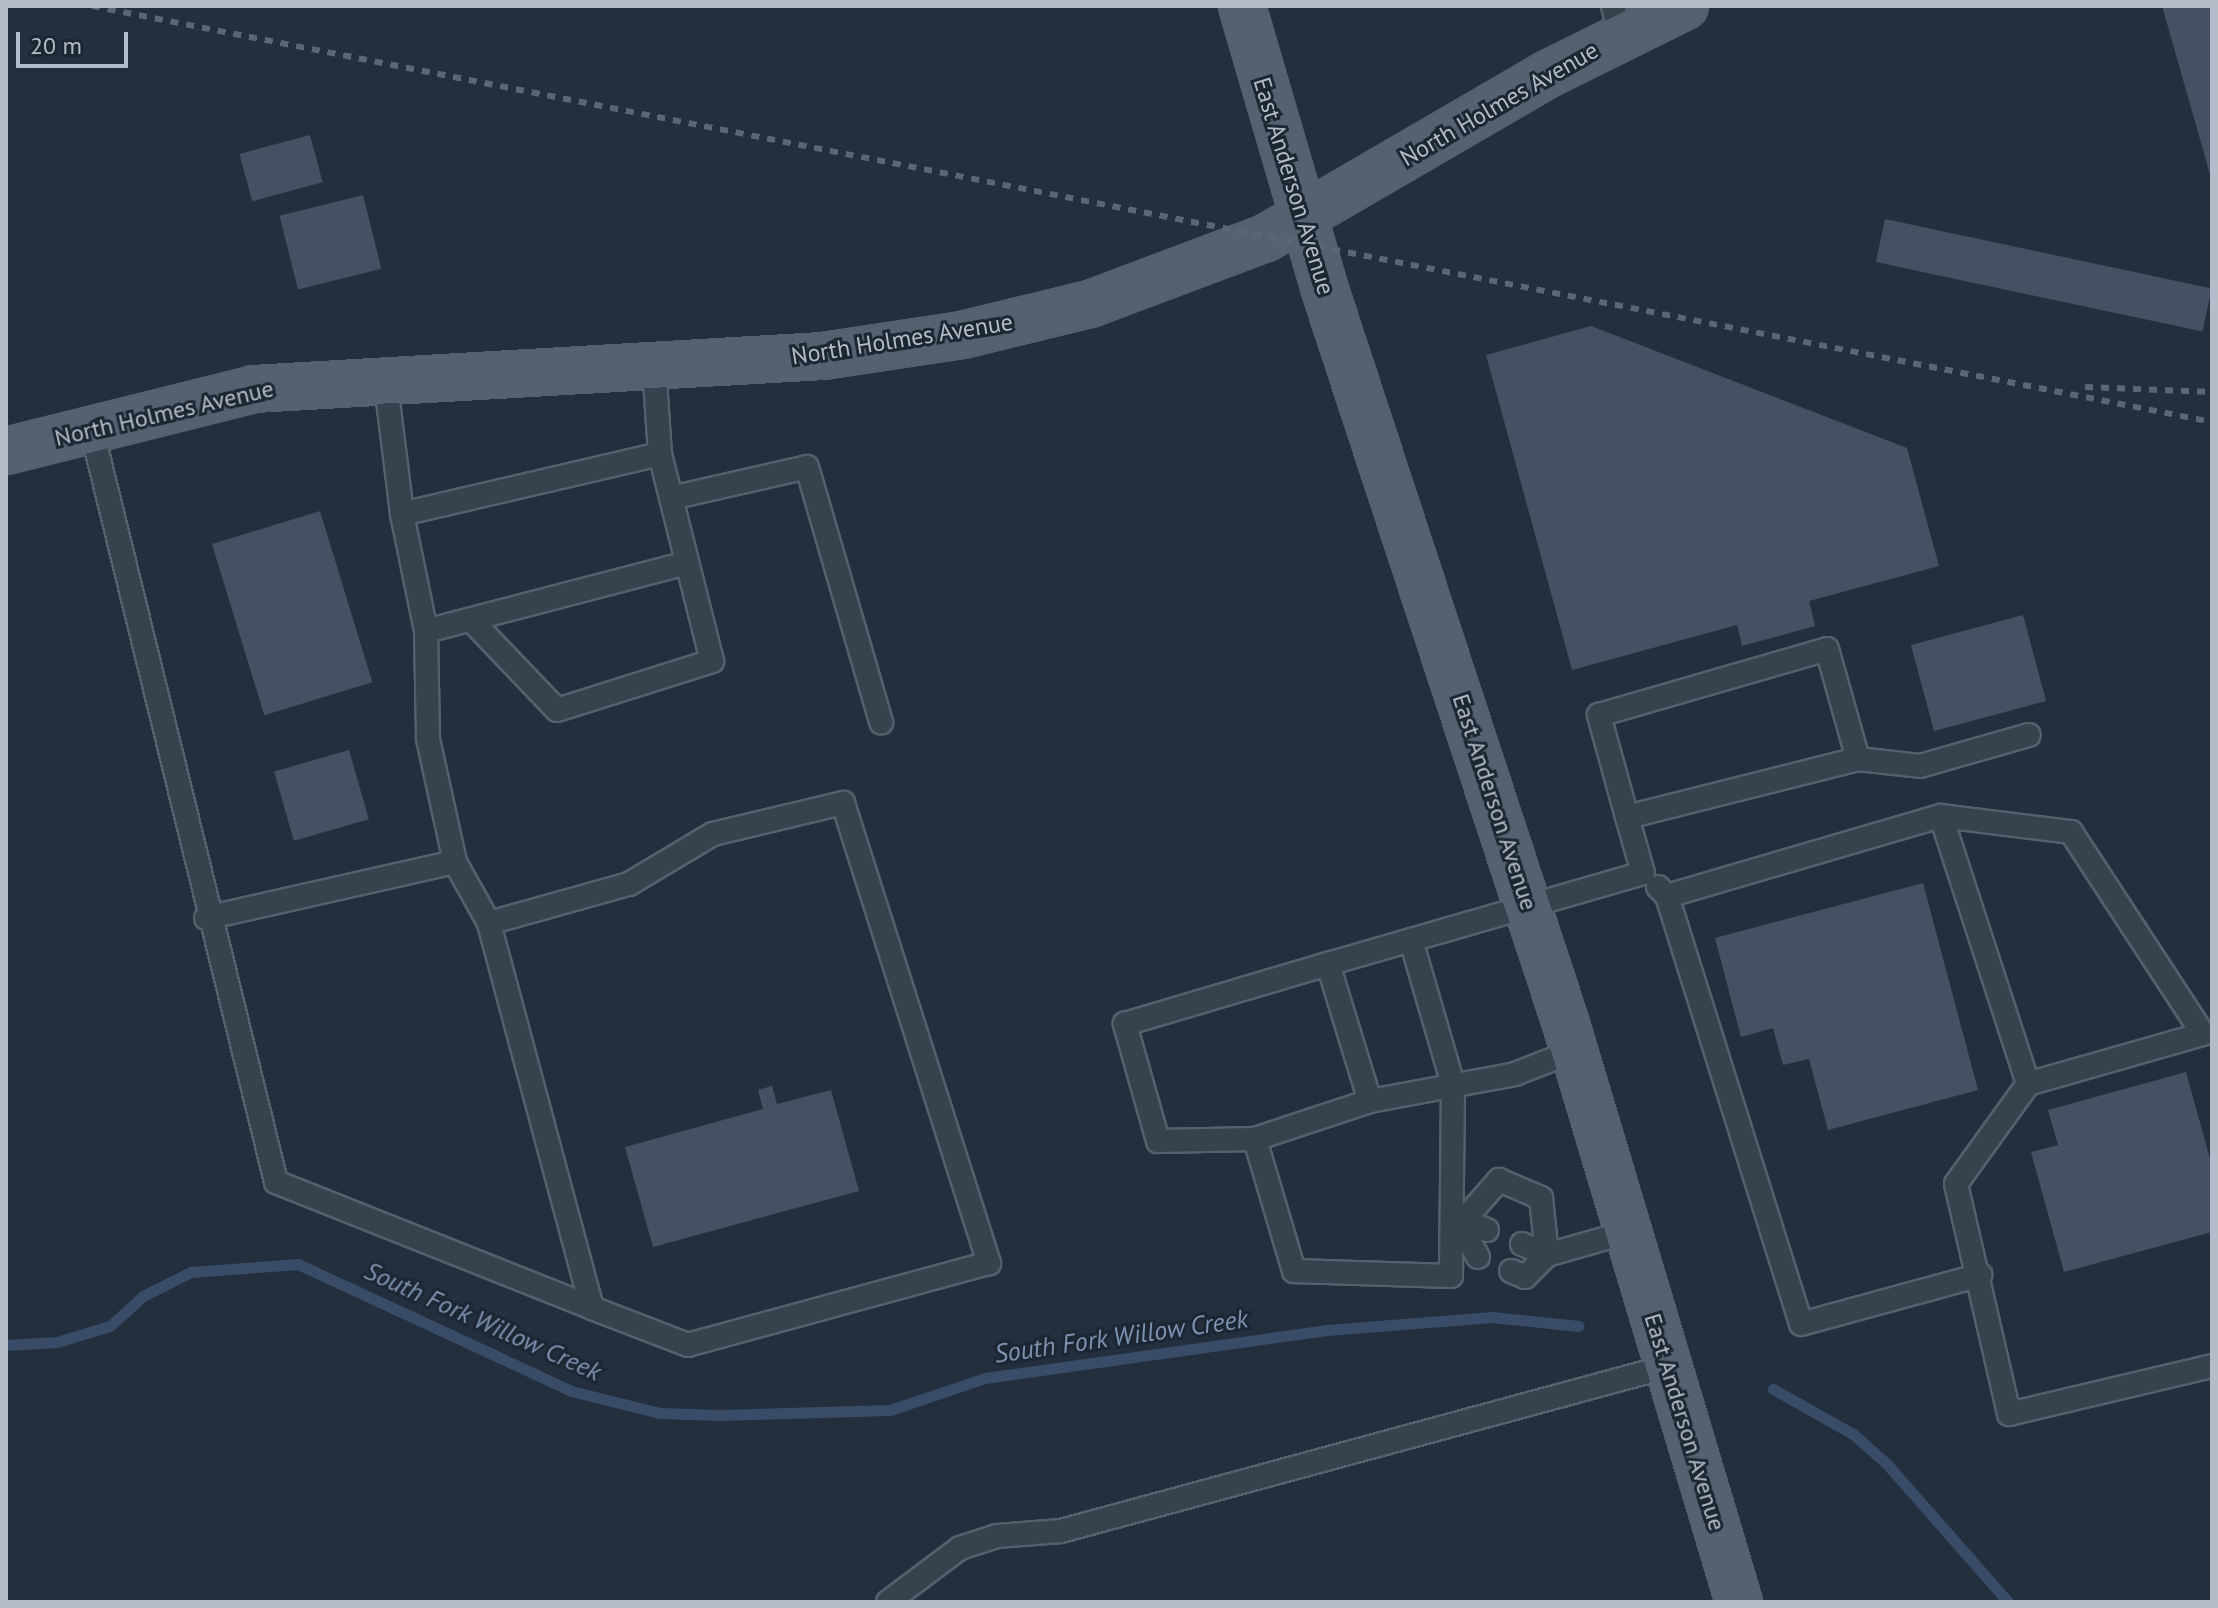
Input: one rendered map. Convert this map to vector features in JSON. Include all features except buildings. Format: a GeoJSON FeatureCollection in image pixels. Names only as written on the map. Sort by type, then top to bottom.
{"type":"FeatureCollection","features":[{"type":"Feature","properties":{"kind":"main road","name":"East Anderson Avenue"},"geometry":{"type":"LineString","coordinates":[[1242,6],[1303,216],[1574,1051],[1739,1602]]}},
{"type":"Feature","properties":{"kind":"main road","name":"North Holmes Avenue"},"geometry":{"type":"LineString","coordinates":[[6,451],[91,427],[254,389],[385,377],[823,356],[962,335],[1090,304],[1212,262],[1303,216],[1616,20],[1685,6]]}},
{"type":"Feature","properties":{"kind":"lane"},"geometry":{"type":"LineString","coordinates":[[471,620],[557,710],[712,661],[660,454],[654,366]]}},
{"type":"Feature","properties":{"kind":"lane"},"geometry":{"type":"LineString","coordinates":[[385,377],[402,514],[426,631],[428,739],[455,862],[489,923],[592,1308]]}},
{"type":"Feature","properties":{"kind":"lane"},"geometry":{"type":"LineString","coordinates":[[91,427],[206,918],[276,1182],[688,1345],[989,1263],[843,803],[713,834],[629,884],[489,923]]}},
{"type":"Feature","properties":{"kind":"lane"},"geometry":{"type":"LineString","coordinates":[[402,514],[660,454]]}},
{"type":"Feature","properties":{"kind":"lane"},"geometry":{"type":"LineString","coordinates":[[671,498],[807,467],[881,722]]}},
{"type":"Feature","properties":{"kind":"lane"},"geometry":{"type":"LineString","coordinates":[[426,631],[687,563]]}},
{"type":"Feature","properties":{"kind":"lane"},"geometry":{"type":"LineString","coordinates":[[1858,759],[1827,649],[1599,715],[1643,873],[1667,896],[1801,1324],[1980,1275]]}},
{"type":"Feature","properties":{"kind":"lane"},"geometry":{"type":"LineString","coordinates":[[1627,817],[1858,759],[1920,766],[2029,735]]}},
{"type":"Feature","properties":{"kind":"lane"},"geometry":{"type":"LineString","coordinates":[[1667,896],[1941,816],[2071,832],[2203,1034],[2028,1084],[1956,1184],[1980,1275],[2009,1414],[2212,1366]]}},
{"type":"Feature","properties":{"kind":"lane"},"geometry":{"type":"LineString","coordinates":[[1941,816],[2028,1084]]}},
{"type":"Feature","properties":{"kind":"lane"},"geometry":{"type":"LineString","coordinates":[[206,918],[455,862]]}},
{"type":"Feature","properties":{"kind":"lane"},"geometry":{"type":"LineString","coordinates":[[1574,1051],[1515,1074],[1370,1101],[1255,1139],[1158,1141],[1125,1024],[1643,873]]}},
{"type":"Feature","properties":{"kind":"lane"},"geometry":{"type":"LineString","coordinates":[[1255,1139],[1294,1271],[1451,1276],[1457,1217],[1453,1085],[1411,940]]}},
{"type":"Feature","properties":{"kind":"lane"},"geometry":{"type":"LineString","coordinates":[[1328,964],[1370,1101]]}},
{"type":"Feature","properties":{"kind":"lane"},"geometry":{"type":"LineString","coordinates":[[1457,1217],[1499,1180],[1541,1198],[1547,1255]]}},
{"type":"Feature","properties":{"kind":"lane"},"geometry":{"type":"LineString","coordinates":[[1457,1217],[1487,1230]]}},
{"type":"Feature","properties":{"kind":"lane"},"geometry":{"type":"LineString","coordinates":[[1457,1217],[1478,1257]]}},
{"type":"Feature","properties":{"kind":"lane"},"geometry":{"type":"LineString","coordinates":[[1511,1271],[1525,1277],[1547,1255],[1628,1232]]}},
{"type":"Feature","properties":{"kind":"lane"},"geometry":{"type":"LineString","coordinates":[[1522,1244],[1547,1255]]}},
{"type":"Feature","properties":{"kind":"lane"},"geometry":{"type":"LineString","coordinates":[[888,1602],[960,1548],[997,1536],[1061,1531],[1669,1366]]}},
{"type":"Feature","properties":{"kind":"waterway","name":"South Fork Willow Creek"},"geometry":{"type":"LineString","coordinates":[[6,1345],[57,1342],[110,1326],[143,1296],[191,1272],[298,1264],[571,1391],[660,1413],[720,1415],[890,1410],[985,1378],[1327,1330],[1492,1317],[1579,1326]]}},
{"type":"Feature","properties":{"kind":"waterway","name":"South Fork Willow Creek"},"geometry":{"type":"LineString","coordinates":[[1773,1389],[1853,1434],[1886,1463],[2008,1602]]}},
{"type":"Feature","properties":{"kind":"railway"},"geometry":{"type":"LineString","coordinates":[[92,6],[2212,422]]}},
{"type":"Feature","properties":{"kind":"railway"},"geometry":{"type":"LineString","coordinates":[[2085,387],[2212,392]]}}]}
